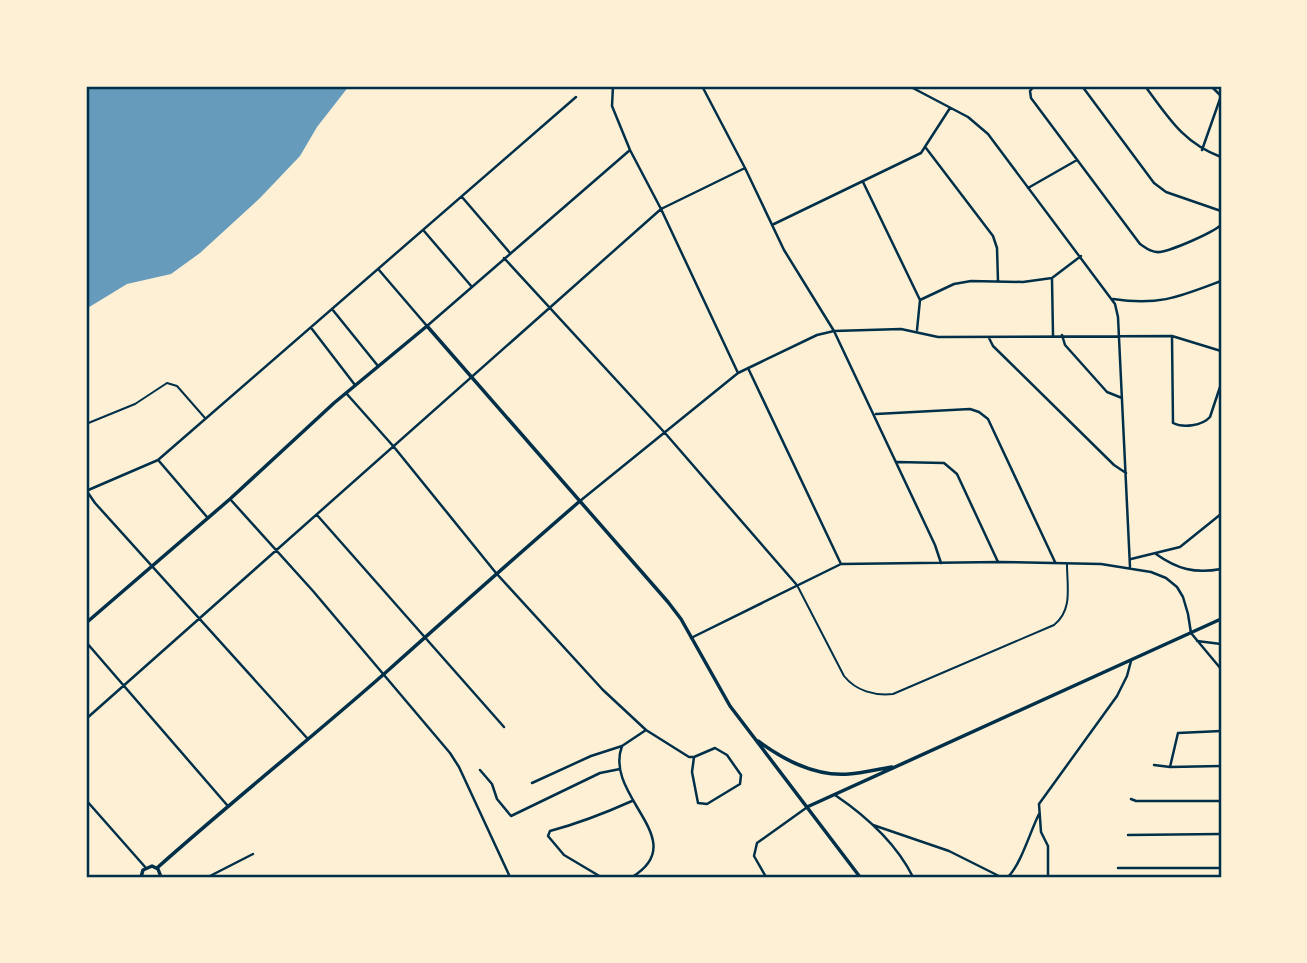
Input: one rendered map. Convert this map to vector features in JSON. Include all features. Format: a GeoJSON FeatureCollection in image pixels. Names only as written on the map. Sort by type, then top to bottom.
{"type":"FeatureCollection","features":[{"type":"Feature","properties":{"kind":"street"},"geometry":{"type":"LineString","coordinates":[[613,86],[612,106],[630,149],[738,373]]}},
{"type":"Feature","properties":{"kind":"street"},"geometry":{"type":"LineString","coordinates":[[702,86],[784,250],[834,331],[875,414],[941,563]]}},
{"type":"Feature","properties":{"kind":"street"},"geometry":{"type":"LineString","coordinates":[[909,86],[979,125],[1112,298],[1118,317],[1130,567]]}},
{"type":"Feature","properties":{"kind":"street"},"geometry":{"type":"LineString","coordinates":[[1034,86],[1030,91],[1031,98],[1140,244],[1150,251],[1160,252],[1214,232],[1221,225]]}},
{"type":"Feature","properties":{"kind":"street"},"geometry":{"type":"LineString","coordinates":[[1082,86],[1154,183],[1166,192],[1221,211]]}},
{"type":"Feature","properties":{"kind":"street"},"geometry":{"type":"LineString","coordinates":[[1145,86],[1177,128],[1202,150],[1221,157]]}},
{"type":"Feature","properties":{"kind":"street"},"geometry":{"type":"LineString","coordinates":[[1202,150],[1221,96],[1211,86]]}},
{"type":"Feature","properties":{"kind":"street"},"geometry":{"type":"LineString","coordinates":[[307,738],[86,491],[158,460],[576,97]]}},
{"type":"Feature","properties":{"kind":"street"},"geometry":{"type":"LineString","coordinates":[[773,224],[921,153],[950,108]]}},
{"type":"Feature","properties":{"kind":"street"},"geometry":{"type":"LineString","coordinates":[[926,148],[993,236],[997,248],[998,281]]}},
{"type":"Feature","properties":{"kind":"street"},"geometry":{"type":"LineString","coordinates":[[86,623],[230,499],[355,385],[427,326],[630,149]]}},
{"type":"Feature","properties":{"kind":"street"},"geometry":{"type":"LineString","coordinates":[[1028,188],[1077,160]]}},
{"type":"Feature","properties":{"kind":"street"},"geometry":{"type":"LineString","coordinates":[[86,719],[661,209],[745,168]]}},
{"type":"Feature","properties":{"kind":"street"},"geometry":{"type":"LineString","coordinates":[[863,182],[920,300],[917,331]]}},
{"type":"Feature","properties":{"kind":"street"},"geometry":{"type":"LineString","coordinates":[[462,197],[510,253]]}},
{"type":"Feature","properties":{"kind":"street"},"geometry":{"type":"LineString","coordinates":[[423,231],[472,286]]}},
{"type":"Feature","properties":{"kind":"street"},"geometry":{"type":"LineString","coordinates":[[920,300],[954,284],[1023,282],[1052,278],[1081,256]]}},
{"type":"Feature","properties":{"kind":"street"},"geometry":{"type":"LineString","coordinates":[[504,258],[664,433],[796,584]]}},
{"type":"Feature","properties":{"kind":"street"},"geometry":{"type":"LineString","coordinates":[[379,269],[681,619],[730,706],[860,877]]}},
{"type":"Feature","properties":{"kind":"street"},"geometry":{"type":"LineString","coordinates":[[1052,278],[1053,335]]}},
{"type":"Feature","properties":{"kind":"street"},"geometry":{"type":"LineString","coordinates":[[1112,298],[1137,302],[1164,301],[1221,281]]}},
{"type":"Feature","properties":{"kind":"street"},"geometry":{"type":"LineString","coordinates":[[332,309],[378,366]]}},
{"type":"Feature","properties":{"kind":"street"},"geometry":{"type":"LineString","coordinates":[[311,328],[355,385]]}},
{"type":"Feature","properties":{"kind":"street"},"geometry":{"type":"LineString","coordinates":[[86,800],[146,868],[156,868],[383,674],[496,573],[738,373],[817,335],[834,331],[917,331],[938,337],[1172,336],[1221,351]]}},
{"type":"Feature","properties":{"kind":"street"},"geometry":{"type":"LineString","coordinates":[[1062,335],[1065,345],[1107,392],[1122,398]]}},
{"type":"Feature","properties":{"kind":"street"},"geometry":{"type":"LineString","coordinates":[[1172,336],[1173,423],[1179,426],[1206,421],[1210,417],[1221,384]]}},
{"type":"Feature","properties":{"kind":"street"},"geometry":{"type":"LineString","coordinates":[[989,337],[993,346],[1114,465],[1126,473]]}},
{"type":"Feature","properties":{"kind":"street"},"geometry":{"type":"LineString","coordinates":[[748,367],[842,564]]}},
{"type":"Feature","properties":{"kind":"street"},"geometry":{"type":"LineString","coordinates":[[346,393],[394,447],[496,573],[603,690],[646,730],[689,757],[715,748],[727,755],[741,775],[740,784],[707,804],[698,803],[692,772],[694,757]]}},
{"type":"Feature","properties":{"kind":"street"},"geometry":{"type":"LineString","coordinates":[[875,414],[970,409],[988,419],[1055,562]]}},
{"type":"Feature","properties":{"kind":"street"},"geometry":{"type":"LineString","coordinates":[[158,460],[207,517]]}},
{"type":"Feature","properties":{"kind":"street"},"geometry":{"type":"LineString","coordinates":[[897,462],[944,463],[951,467],[957,474],[999,562]]}},
{"type":"Feature","properties":{"kind":"street"},"geometry":{"type":"LineString","coordinates":[[230,499],[383,674],[459,767],[510,877]]}},
{"type":"Feature","properties":{"kind":"street"},"geometry":{"type":"LineString","coordinates":[[317,515],[504,727]]}},
{"type":"Feature","properties":{"kind":"street"},"geometry":{"type":"LineString","coordinates":[[1130,559],[1180,547],[1221,516]]}},
{"type":"Feature","properties":{"kind":"street"},"geometry":{"type":"LineString","coordinates":[[1155,554],[1177,568],[1199,572],[1221,569]]}},
{"type":"Feature","properties":{"kind":"street"},"geometry":{"type":"LineString","coordinates":[[691,638],[796,584],[842,564],[1055,562],[1130,567],[1158,575],[1177,586],[1188,614],[1191,633],[1221,669]]}},
{"type":"Feature","properties":{"kind":"street"},"geometry":{"type":"LineString","coordinates":[[766,877],[754,856],[757,843],[807,807],[1221,619]]}},
{"type":"Feature","properties":{"kind":"street"},"geometry":{"type":"LineString","coordinates":[[1197,641],[1221,644]]}},
{"type":"Feature","properties":{"kind":"street"},"geometry":{"type":"LineString","coordinates":[[86,642],[227,805]]}},
{"type":"Feature","properties":{"kind":"street"},"geometry":{"type":"LineString","coordinates":[[1048,877],[1048,846],[1041,832],[1039,804],[1116,696],[1127,676],[1130,661]]}},
{"type":"Feature","properties":{"kind":"street"},"geometry":{"type":"LineString","coordinates":[[532,783],[591,756],[622,746],[646,730]]}},
{"type":"Feature","properties":{"kind":"street"},"geometry":{"type":"LineString","coordinates":[[1171,767],[1178,733],[1221,731]]}},
{"type":"Feature","properties":{"kind":"street"},"geometry":{"type":"LineString","coordinates":[[753,738],[778,755],[806,768],[828,773],[850,774],[900,766]]}},
{"type":"Feature","properties":{"kind":"street"},"geometry":{"type":"LineString","coordinates":[[622,746],[618,757],[620,769],[632,801],[651,832],[654,854],[645,869],[632,877]]}},
{"type":"Feature","properties":{"kind":"street"},"geometry":{"type":"LineString","coordinates":[[1154,765],[1221,766]]}},
{"type":"Feature","properties":{"kind":"street"},"geometry":{"type":"LineString","coordinates":[[480,770],[492,784],[497,799],[511,816],[600,774],[620,769]]}},
{"type":"Feature","properties":{"kind":"street"},"geometry":{"type":"LineString","coordinates":[[835,794],[873,825],[901,857],[913,877]]}},
{"type":"Feature","properties":{"kind":"street"},"geometry":{"type":"LineString","coordinates":[[1131,799],[1221,801]]}},
{"type":"Feature","properties":{"kind":"street"},"geometry":{"type":"LineString","coordinates":[[601,877],[564,855],[548,834],[632,801]]}},
{"type":"Feature","properties":{"kind":"street"},"geometry":{"type":"LineString","coordinates":[[1008,877],[1014,871],[1028,834],[1040,814]]}},
{"type":"Feature","properties":{"kind":"street"},"geometry":{"type":"LineString","coordinates":[[873,825],[949,851],[1001,877]]}},
{"type":"Feature","properties":{"kind":"street"},"geometry":{"type":"LineString","coordinates":[[1128,835],[1221,834]]}},
{"type":"Feature","properties":{"kind":"street"},"geometry":{"type":"LineString","coordinates":[[208,877],[253,854]]}},
{"type":"Feature","properties":{"kind":"street"},"geometry":{"type":"LineString","coordinates":[[141,877],[146,868]]}},
{"type":"Feature","properties":{"kind":"street"},"geometry":{"type":"LineString","coordinates":[[156,868],[161,877]]}},
{"type":"Feature","properties":{"kind":"street"},"geometry":{"type":"LineString","coordinates":[[1118,868],[1221,868]]}},
{"type":"Feature","properties":{"kind":"lane"},"geometry":{"type":"LineString","coordinates":[[86,424],[135,404],[167,383],[177,386],[205,419]]}},
{"type":"Feature","properties":{"kind":"lane"},"geometry":{"type":"LineString","coordinates":[[796,584],[844,676],[851,685],[879,696],[893,694],[1054,625],[1068,609],[1067,564]]}},
{"type":"Feature","properties":{"kind":"water"},"geometry":{"type":"Polygon","coordinates":[[[86,86],[349,86],[317,127],[300,156],[260,198],[200,253],[171,274],[127,284],[86,309],[86,86]]]}}]}
